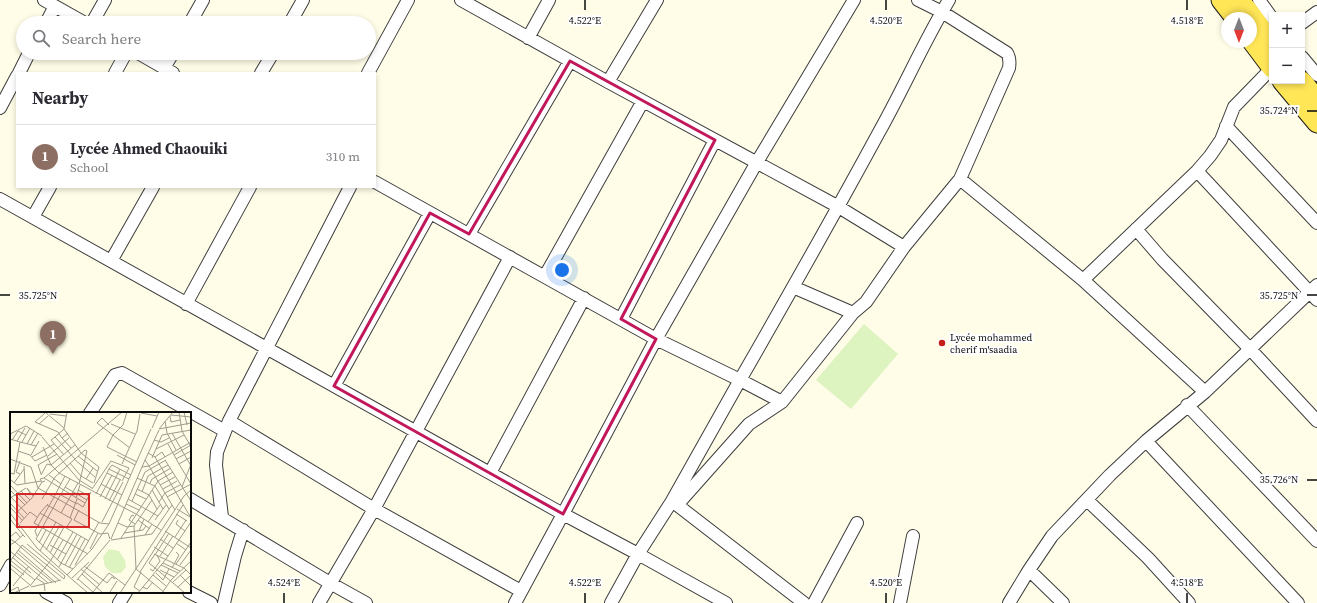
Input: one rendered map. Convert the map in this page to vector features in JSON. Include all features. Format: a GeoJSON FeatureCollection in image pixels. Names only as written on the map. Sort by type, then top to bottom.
{"type":"FeatureCollection","features":[{"type":"Feature","properties":{"kind":"main road"},"geometry":{"type":"LineString","coordinates":[[1221,0],[1230,12]]}},
{"type":"Feature","properties":{"kind":"main road"},"geometry":{"type":"LineString","coordinates":[[1240,0],[1269,39]]}},
{"type":"Feature","properties":{"kind":"main road"},"geometry":{"type":"LineString","coordinates":[[1257,48],[1269,64]]}},
{"type":"Feature","properties":{"kind":"main road"},"geometry":{"type":"LineString","coordinates":[[1284,84],[1317,123]]}},
{"type":"Feature","properties":{"kind":"main road"},"geometry":{"type":"LineString","coordinates":[[1304,84],[1317,99]]}},
{"type":"Feature","properties":{"kind":"street"},"geometry":{"type":"LineString","coordinates":[[44,0],[73,16]]}},
{"type":"Feature","properties":{"kind":"street"},"geometry":{"type":"LineString","coordinates":[[96,16],[106,0]]}},
{"type":"Feature","properties":{"kind":"street"},"geometry":{"type":"LineString","coordinates":[[194,16],[203,0]]}},
{"type":"Feature","properties":{"kind":"street"},"geometry":{"type":"LineString","coordinates":[[294,16],[302,0]]}},
{"type":"Feature","properties":{"kind":"street"},"geometry":{"type":"LineString","coordinates":[[376,58],[408,0]]}},
{"type":"Feature","properties":{"kind":"street"},"geometry":{"type":"LineString","coordinates":[[460,0],[838,206],[904,247]]}},
{"type":"Feature","properties":{"kind":"street"},"geometry":{"type":"LineString","coordinates":[[528,38],[550,0]]}},
{"type":"Feature","properties":{"kind":"street"},"geometry":{"type":"LineString","coordinates":[[608,82],[657,0]]}},
{"type":"Feature","properties":{"kind":"street"},"geometry":{"type":"LineString","coordinates":[[514,603],[656,339],[757,162],[854,0]]}},
{"type":"Feature","properties":{"kind":"street"},"geometry":{"type":"LineString","coordinates":[[611,603],[638,554],[675,503],[749,424],[782,402],[853,313],[866,302],[904,247],[960,179],[1009,68],[1010,57],[1007,53],[942,12],[918,0]]}},
{"type":"Feature","properties":{"kind":"street"},"geometry":{"type":"LineString","coordinates":[[675,503],[740,380],[879,134],[949,0]]}},
{"type":"Feature","properties":{"kind":"street"},"geometry":{"type":"LineString","coordinates":[[1259,0],[1269,14]]}},
{"type":"Feature","properties":{"kind":"street"},"geometry":{"type":"LineString","coordinates":[[50,16],[55,6]]}},
{"type":"Feature","properties":{"kind":"street"},"geometry":{"type":"LineString","coordinates":[[1305,21],[1317,12]]}},
{"type":"Feature","properties":{"kind":"street"},"geometry":{"type":"LineString","coordinates":[[20,72],[26,60]]}},
{"type":"Feature","properties":{"kind":"street"},"geometry":{"type":"LineString","coordinates":[[116,72],[122,60]]}},
{"type":"Feature","properties":{"kind":"street"},"geometry":{"type":"LineString","coordinates":[[151,60],[169,70],[171,60]]}},
{"type":"Feature","properties":{"kind":"street"},"geometry":{"type":"LineString","coordinates":[[262,72],[269,60]]}},
{"type":"Feature","properties":{"kind":"street"},"geometry":{"type":"LineString","coordinates":[[369,72],[375,60]]}},
{"type":"Feature","properties":{"kind":"street"},"geometry":{"type":"LineString","coordinates":[[469,234],[570,61]]}},
{"type":"Feature","properties":{"kind":"street"},"geometry":{"type":"LineString","coordinates":[[1305,61],[1317,75]]}},
{"type":"Feature","properties":{"kind":"street"},"geometry":{"type":"LineString","coordinates":[[1083,280],[1197,171],[1221,140],[1234,107],[1269,71]]}},
{"type":"Feature","properties":{"kind":"street"},"geometry":{"type":"LineString","coordinates":[[0,108],[16,78]]}},
{"type":"Feature","properties":{"kind":"street"},"geometry":{"type":"LineString","coordinates":[[544,276],[643,101]]}},
{"type":"Feature","properties":{"kind":"street"},"geometry":{"type":"LineString","coordinates":[[1226,126],[1317,223]]}},
{"type":"Feature","properties":{"kind":"street"},"geometry":{"type":"LineString","coordinates":[[621,319],[715,140]]}},
{"type":"Feature","properties":{"kind":"street"},"geometry":{"type":"LineString","coordinates":[[1009,603],[1052,536],[1110,475],[1187,405],[1205,392],[1250,349],[1314,292],[1197,171]]}},
{"type":"Feature","properties":{"kind":"street"},"geometry":{"type":"LineString","coordinates":[[960,179],[1083,280],[1205,392]]}},
{"type":"Feature","properties":{"kind":"street"},"geometry":{"type":"LineString","coordinates":[[376,183],[656,339],[782,402]]}},
{"type":"Feature","properties":{"kind":"street"},"geometry":{"type":"LineString","coordinates":[[33,217],[49,188]]}},
{"type":"Feature","properties":{"kind":"street"},"geometry":{"type":"LineString","coordinates":[[111,261],[152,188]]}},
{"type":"Feature","properties":{"kind":"street"},"geometry":{"type":"LineString","coordinates":[[186,304],[249,188]]}},
{"type":"Feature","properties":{"kind":"street"},"geometry":{"type":"LineString","coordinates":[[222,517],[216,465],[217,452],[227,426],[349,188]]}},
{"type":"Feature","properties":{"kind":"street"},"geometry":{"type":"LineString","coordinates":[[0,199],[563,514],[726,603]]}},
{"type":"Feature","properties":{"kind":"street"},"geometry":{"type":"LineString","coordinates":[[334,386],[430,213]]}},
{"type":"Feature","properties":{"kind":"street"},"geometry":{"type":"LineString","coordinates":[[1136,229],[1162,259],[1250,349],[1317,421]]}},
{"type":"Feature","properties":{"kind":"street"},"geometry":{"type":"LineString","coordinates":[[319,603],[374,510],[415,431],[510,257]]}},
{"type":"Feature","properties":{"kind":"street"},"geometry":{"type":"LineString","coordinates":[[793,287],[853,313]]}},
{"type":"Feature","properties":{"kind":"street"},"geometry":{"type":"LineString","coordinates":[[490,473],[584,298]]}},
{"type":"Feature","properties":{"kind":"street"},"geometry":{"type":"LineString","coordinates":[[91,412],[115,375],[125,373],[227,426],[374,510],[521,591]]}},
{"type":"Feature","properties":{"kind":"street"},"geometry":{"type":"LineString","coordinates":[[1187,405],[1317,541]]}},
{"type":"Feature","properties":{"kind":"street"},"geometry":{"type":"LineString","coordinates":[[1146,441],[1298,603]]}},
{"type":"Feature","properties":{"kind":"street"},"geometry":{"type":"LineString","coordinates":[[191,500],[366,603]]}},
{"type":"Feature","properties":{"kind":"street"},"geometry":{"type":"LineString","coordinates":[[1087,500],[1148,558],[1190,603]]}},
{"type":"Feature","properties":{"kind":"street"},"geometry":{"type":"LineString","coordinates":[[675,503],[804,603]]}},
{"type":"Feature","properties":{"kind":"street"},"geometry":{"type":"LineString","coordinates":[[814,603],[857,523]]}},
{"type":"Feature","properties":{"kind":"street"},"geometry":{"type":"LineString","coordinates":[[224,603],[243,530]]}},
{"type":"Feature","properties":{"kind":"street"},"geometry":{"type":"LineString","coordinates":[[900,603],[913,536]]}},
{"type":"Feature","properties":{"kind":"street"},"geometry":{"type":"LineString","coordinates":[[0,585],[10,569]]}},
{"type":"Feature","properties":{"kind":"street"},"geometry":{"type":"LineString","coordinates":[[1029,570],[1063,603]]}},
{"type":"Feature","properties":{"kind":"street"},"geometry":{"type":"LineString","coordinates":[[48,593],[66,603]]}},
{"type":"Feature","properties":{"kind":"street"},"geometry":{"type":"LineString","coordinates":[[119,603],[125,593]]}},
{"type":"Feature","properties":{"kind":"street"},"geometry":{"type":"LineString","coordinates":[[191,593],[211,603]]}},
{"type":"Feature","properties":{"kind":"highlighted area"},"geometry":{"type":"Polygon","coordinates":[[[570,61],[715,140],[621,319],[656,339],[563,514],[334,386],[430,213],[469,234],[570,61]]]}},
{"type":"Feature","properties":{"kind":"green space"},"geometry":{"type":"Polygon","coordinates":[[[864,324],[898,354],[851,409],[816,380],[864,324]]]}},
{"type":"Feature","properties":{"kind":"place","name":"Lycée mohammed cherif m'saadia"},"geometry":{"type":"Point","coordinates":[942,343]}},
{"type":"Feature","properties":{"kind":"place","name":"Lycée Ahmed Chaouiki"},"geometry":{"type":"Point","coordinates":[53,354]}}]}
